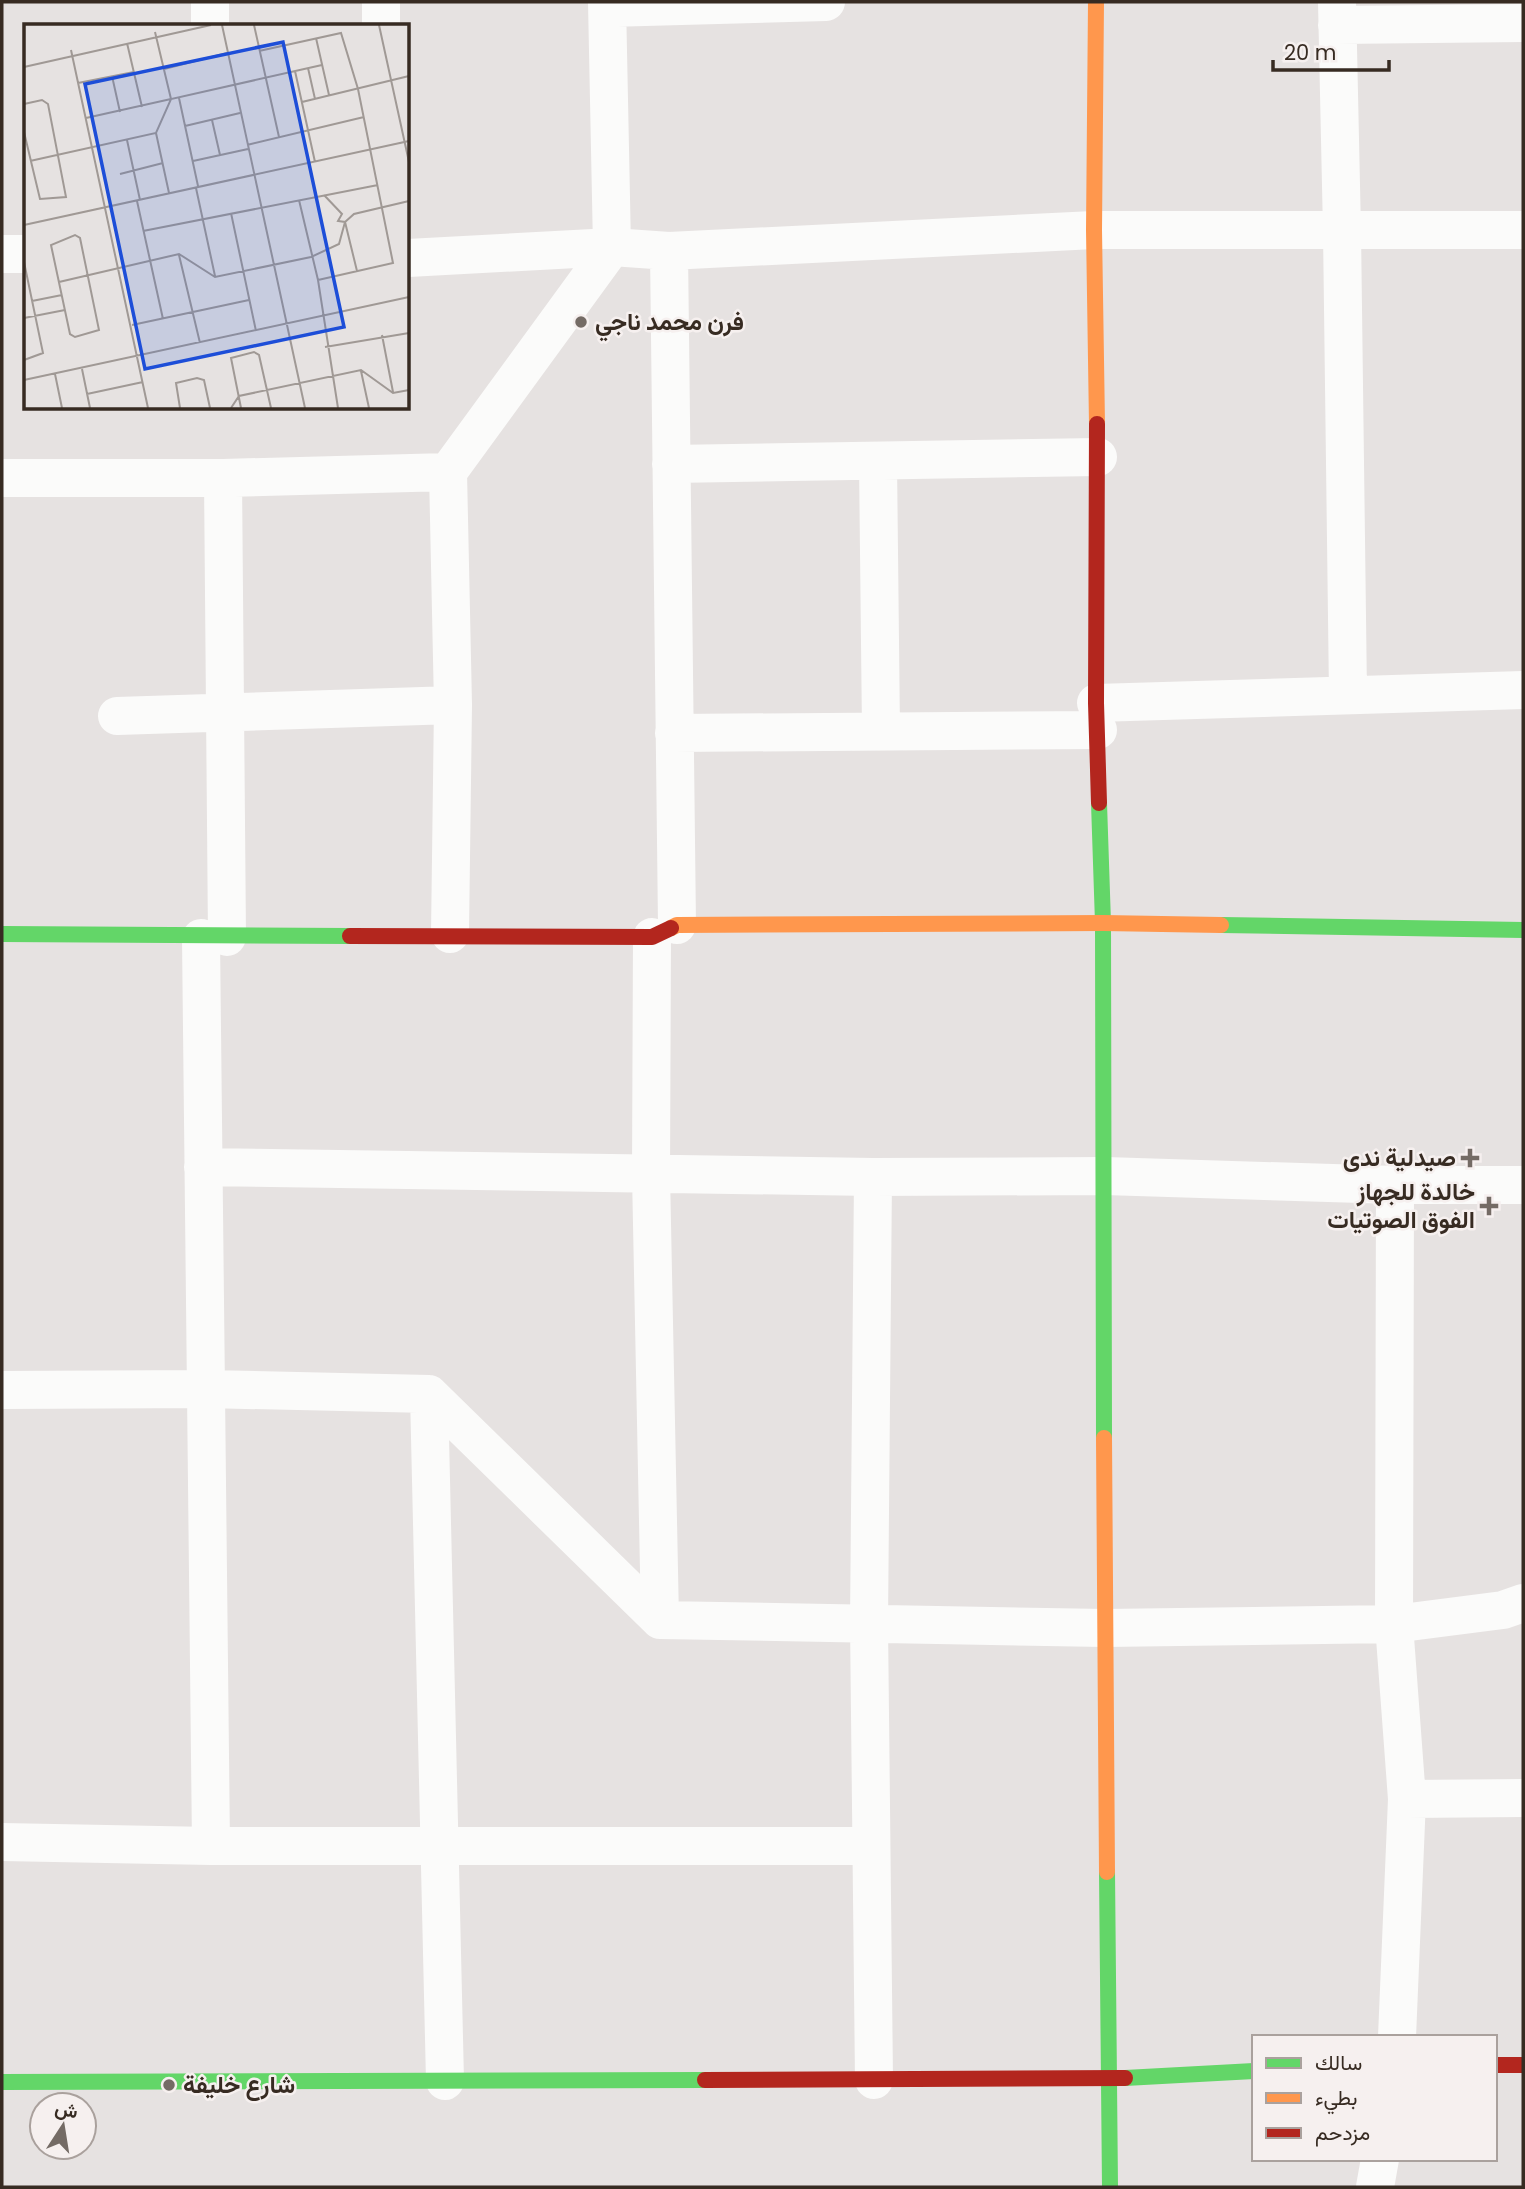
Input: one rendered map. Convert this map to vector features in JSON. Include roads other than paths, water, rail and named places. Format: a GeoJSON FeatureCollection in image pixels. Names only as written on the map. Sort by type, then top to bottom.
{"type":"FeatureCollection","features":[{"type":"Feature","properties":{"kind":"street"},"geometry":{"type":"LineString","coordinates":[[210,2],[210,24]]}},
{"type":"Feature","properties":{"kind":"street"},"geometry":{"type":"LineString","coordinates":[[381,2],[381,24]]}},
{"type":"Feature","properties":{"kind":"street"},"geometry":{"type":"LineString","coordinates":[[450,934],[453,705],[448,472],[612,247],[608,5],[827,2]]}},
{"type":"Feature","properties":{"kind":"street"},"geometry":{"type":"LineString","coordinates":[[1096,2],[1094,230],[1098,457],[1097,717],[1104,923],[1105,1628],[1110,2187]]}},
{"type":"Feature","properties":{"kind":"street"},"geometry":{"type":"LineString","coordinates":[[1348,694],[1337,13],[1523,23]]}},
{"type":"Feature","properties":{"kind":"street"},"geometry":{"type":"LineString","coordinates":[[410,258],[612,247],[669,251],[1094,230],[1523,230]]}},
{"type":"Feature","properties":{"kind":"street"},"geometry":{"type":"LineString","coordinates":[[660,1620],[651,1174],[674,733],[669,251]]}},
{"type":"Feature","properties":{"kind":"street"},"geometry":{"type":"LineString","coordinates":[[2,254],[24,254]]}},
{"type":"Feature","properties":{"kind":"street"},"geometry":{"type":"LineString","coordinates":[[671,464],[1098,457]]}},
{"type":"Feature","properties":{"kind":"street"},"geometry":{"type":"LineString","coordinates":[[878,462],[880,731]]}},
{"type":"Feature","properties":{"kind":"street"},"geometry":{"type":"LineString","coordinates":[[2,478],[223,478],[448,472]]}},
{"type":"Feature","properties":{"kind":"street"},"geometry":{"type":"LineString","coordinates":[[211,1846],[203,1167],[223,713],[223,478]]}},
{"type":"Feature","properties":{"kind":"street"},"geometry":{"type":"LineString","coordinates":[[674,733],[880,731],[1097,717],[1348,694],[1523,690]]}},
{"type":"Feature","properties":{"kind":"street"},"geometry":{"type":"LineString","coordinates":[[117,716],[453,705]]}},
{"type":"Feature","properties":{"kind":"street"},"geometry":{"type":"LineString","coordinates":[[2,934],[214,937],[1104,923],[1523,930]]}},
{"type":"Feature","properties":{"kind":"street"},"geometry":{"type":"LineString","coordinates":[[203,1167],[873,1177],[1105,1176],[1395,1185],[1523,1185]]}},
{"type":"Feature","properties":{"kind":"street"},"geometry":{"type":"LineString","coordinates":[[873,1177],[869,1623],[874,2080]]}},
{"type":"Feature","properties":{"kind":"street"},"geometry":{"type":"LineString","coordinates":[[1395,1185],[1394,1624],[1407,1799],[1397,2035]]}},
{"type":"Feature","properties":{"kind":"street"},"geometry":{"type":"LineString","coordinates":[[2,1390],[206,1389],[429,1394],[660,1620],[1105,1628],[1394,1624],[1503,1610],[1523,1603]]}},
{"type":"Feature","properties":{"kind":"street"},"geometry":{"type":"LineString","coordinates":[[429,1394],[445,2081]]}},
{"type":"Feature","properties":{"kind":"street"},"geometry":{"type":"LineString","coordinates":[[1407,1799],[1523,1798]]}},
{"type":"Feature","properties":{"kind":"street"},"geometry":{"type":"LineString","coordinates":[[2,1842],[211,1846],[872,1846]]}},
{"type":"Feature","properties":{"kind":"street"},"geometry":{"type":"LineString","coordinates":[[1497,2065],[1523,2066]]}},
{"type":"Feature","properties":{"kind":"street"},"geometry":{"type":"LineString","coordinates":[[2,2082],[1109,2079],[1252,2071]]}},
{"type":"Feature","properties":{"kind":"street"},"geometry":{"type":"LineString","coordinates":[[1375,2187],[1380,2161]]}},
{"type":"Feature","properties":{"kind":"place","name":"فرن محمد ناجي"},"geometry":{"type":"Point","coordinates":[581,322]}},
{"type":"Feature","properties":{"kind":"place","name":"صيدلية ندى"},"geometry":{"type":"Point","coordinates":[1470,1158]}},
{"type":"Feature","properties":{"kind":"place","name":"خالدة للجهاز الفوق الصوتيات"},"geometry":{"type":"Point","coordinates":[1489,1206]}},
{"type":"Feature","properties":{"kind":"place","name":"شارع خليفة"},"geometry":{"type":"Point","coordinates":[169,2085]}}]}
